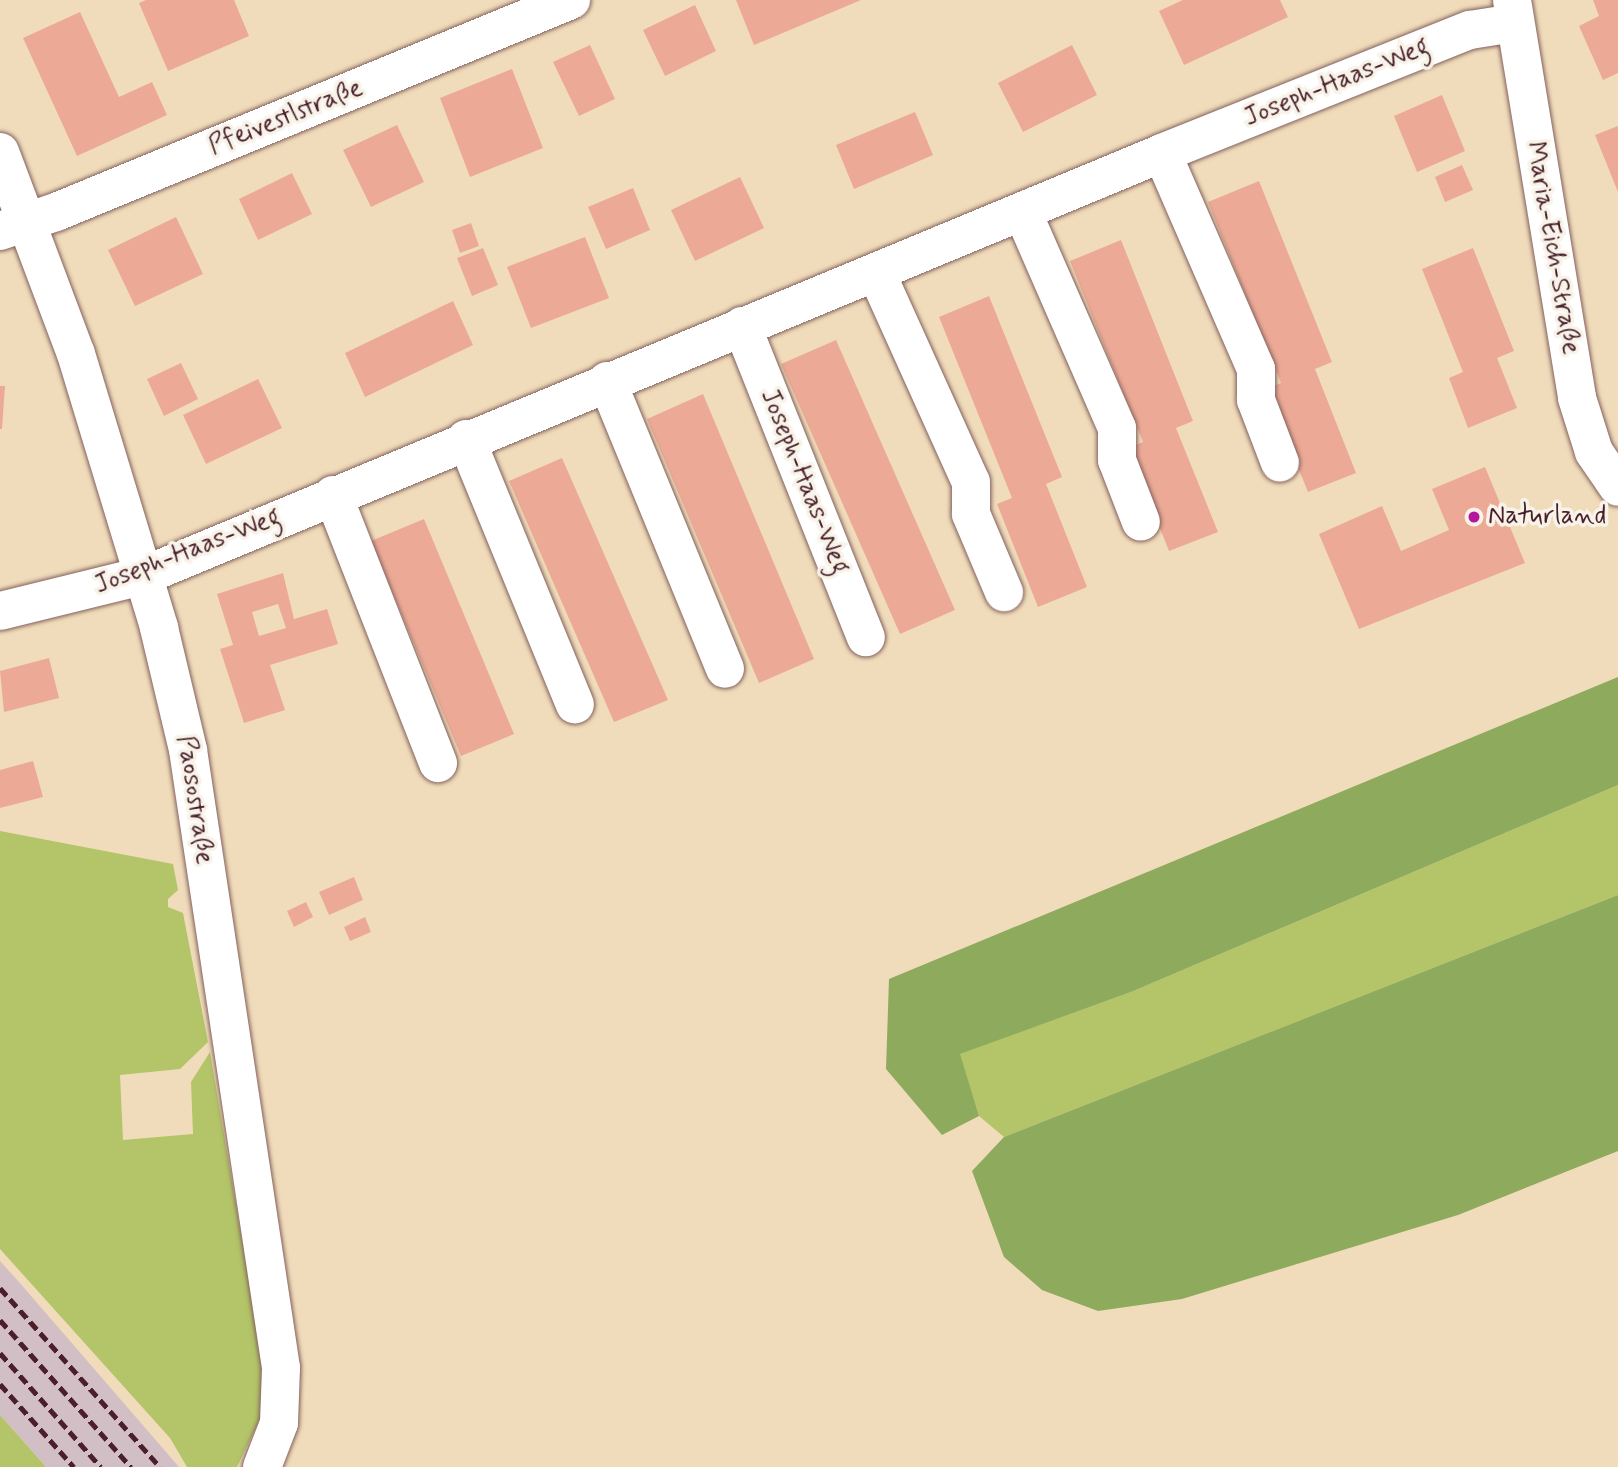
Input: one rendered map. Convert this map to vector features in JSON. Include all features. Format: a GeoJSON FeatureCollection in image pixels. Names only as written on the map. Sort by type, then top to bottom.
{"type":"FeatureCollection","features":[{"type":"Feature","properties":{"kind":"street","name":"Pfeivestlstraße"},"geometry":{"type":"LineString","coordinates":[[14,226],[571,0]]}},
{"type":"Feature","properties":{"kind":"street","name":"Joseph-Haas-Weg"},"geometry":{"type":"LineString","coordinates":[[0,611],[143,576],[466,439],[1513,11]]}},
{"type":"Feature","properties":{"kind":"street","name":"Maria-Eich-Straße"},"geometry":{"type":"LineString","coordinates":[[1513,11],[1577,398],[1606,453],[1618,487]]}},
{"type":"Feature","properties":{"kind":"street","name":"Paosostraße"},"geometry":{"type":"LineString","coordinates":[[0,152],[14,226],[76,354],[143,576],[188,750],[232,1063],[274,1305],[281,1368],[279,1423],[262,1467]]}},
{"type":"Feature","properties":{"kind":"street"},"geometry":{"type":"LineString","coordinates":[[1162,153],[1256,369],[1256,400],[1280,463]]}},
{"type":"Feature","properties":{"kind":"street"},"geometry":{"type":"LineString","coordinates":[[1023,213],[1117,428],[1117,460],[1141,522]]}},
{"type":"Feature","properties":{"kind":"street"},"geometry":{"type":"LineString","coordinates":[[876,272],[971,482],[971,514],[1004,592]]}},
{"type":"Feature","properties":{"kind":"street","name":"Joseph-Haas-Weg"},"geometry":{"type":"LineString","coordinates":[[742,326],[866,637]]}},
{"type":"Feature","properties":{"kind":"street"},"geometry":{"type":"LineString","coordinates":[[607,381],[725,669]]}},
{"type":"Feature","properties":{"kind":"street"},"geometry":{"type":"LineString","coordinates":[[466,439],[575,705]]}},
{"type":"Feature","properties":{"kind":"street"},"geometry":{"type":"LineString","coordinates":[[333,495],[438,763]]}},
{"type":"Feature","properties":{"kind":"shaded area"},"geometry":{"type":"Polygon","coordinates":[[[0,1261],[179,1467],[46,1467],[0,1415],[0,1261]]]}},
{"type":"Feature","properties":{"kind":"green space"},"geometry":{"type":"Polygon","coordinates":[[[1618,677],[1618,785],[1131,992],[960,1054],[979,1116],[942,1135],[886,1069],[889,979],[1618,677]]]}},
{"type":"Feature","properties":{"kind":"green space"},"geometry":{"type":"Polygon","coordinates":[[[1618,785],[1618,895],[1004,1137],[979,1116],[959,1054],[1131,992],[1618,785]]]}},
{"type":"Feature","properties":{"kind":"green space"},"geometry":{"type":"Polygon","coordinates":[[[0,831],[173,864],[178,890],[168,899],[168,907],[183,913],[208,1042],[180,1069],[120,1075],[123,1140],[193,1134],[191,1082],[210,1052],[264,1370],[260,1419],[237,1467],[187,1467],[170,1438],[0,1249],[0,831]]]}},
{"type":"Feature","properties":{"kind":"green space"},"geometry":{"type":"Polygon","coordinates":[[[1618,895],[1618,1151],[1458,1215],[1182,1299],[1098,1311],[1042,1290],[1004,1257],[972,1171],[1004,1137],[1618,895]]]}},
{"type":"Feature","properties":{"kind":"green space"},"geometry":{"type":"Polygon","coordinates":[[[0,1415],[46,1467],[0,1467],[0,1415]]]}},
{"type":"Feature","properties":{"kind":"building"},"geometry":{"type":"Polygon","coordinates":[[[146,0],[234,0],[249,36],[168,71],[139,3],[146,0]]]}},
{"type":"Feature","properties":{"kind":"building"},"geometry":{"type":"Polygon","coordinates":[[[736,0],[861,0],[754,45],[736,0]]]}},
{"type":"Feature","properties":{"kind":"building"},"geometry":{"type":"Polygon","coordinates":[[[1183,0],[1280,0],[1288,17],[1184,65],[1159,11],[1183,0]]]}},
{"type":"Feature","properties":{"kind":"building"},"geometry":{"type":"Polygon","coordinates":[[[1593,0],[1618,0],[1618,73],[1603,80],[1579,26],[1599,16],[1593,0]]]}},
{"type":"Feature","properties":{"kind":"building"},"geometry":{"type":"Polygon","coordinates":[[[695,5],[716,51],[665,76],[643,30],[695,5]]]}},
{"type":"Feature","properties":{"kind":"building"},"geometry":{"type":"Polygon","coordinates":[[[80,12],[119,97],[152,82],[167,115],[77,156],[23,38],[80,12]]]}},
{"type":"Feature","properties":{"kind":"building"},"geometry":{"type":"Polygon","coordinates":[[[590,45],[615,99],[579,116],[553,62],[590,45]]]}},
{"type":"Feature","properties":{"kind":"building"},"geometry":{"type":"Polygon","coordinates":[[[1072,45],[1097,95],[1023,132],[998,83],[1072,45]]]}},
{"type":"Feature","properties":{"kind":"building"},"geometry":{"type":"Polygon","coordinates":[[[512,69],[543,148],[470,177],[440,98],[512,69]]]}},
{"type":"Feature","properties":{"kind":"building"},"geometry":{"type":"Polygon","coordinates":[[[1442,95],[1465,151],[1417,172],[1394,116],[1442,95]]]}},
{"type":"Feature","properties":{"kind":"building"},"geometry":{"type":"Polygon","coordinates":[[[915,112],[933,155],[854,189],[836,145],[915,112]]]}},
{"type":"Feature","properties":{"kind":"building"},"geometry":{"type":"Polygon","coordinates":[[[397,125],[424,182],[371,207],[343,150],[397,125]]]}},
{"type":"Feature","properties":{"kind":"building"},"geometry":{"type":"Polygon","coordinates":[[[1618,126],[1618,192],[1595,135],[1618,126]]]}},
{"type":"Feature","properties":{"kind":"building"},"geometry":{"type":"Polygon","coordinates":[[[1462,165],[1473,190],[1445,202],[1435,177],[1462,165]]]}},
{"type":"Feature","properties":{"kind":"building"},"geometry":{"type":"Polygon","coordinates":[[[292,173],[312,214],[258,240],[239,199],[292,173]]]}},
{"type":"Feature","properties":{"kind":"building"},"geometry":{"type":"Polygon","coordinates":[[[740,177],[764,228],[695,261],[671,210],[740,177]]]}},
{"type":"Feature","properties":{"kind":"building"},"geometry":{"type":"Polygon","coordinates":[[[1259,181],[1332,362],[1315,369],[1356,473],[1308,492],[1266,389],[1281,383],[1208,202],[1259,181]]]}},
{"type":"Feature","properties":{"kind":"building"},"geometry":{"type":"Polygon","coordinates":[[[633,188],[650,230],[606,249],[588,207],[633,188]]]}},
{"type":"Feature","properties":{"kind":"building"},"geometry":{"type":"Polygon","coordinates":[[[176,217],[203,274],[135,306],[108,250],[176,217]]]}},
{"type":"Feature","properties":{"kind":"building"},"geometry":{"type":"Polygon","coordinates":[[[471,223],[479,246],[460,253],[452,230],[471,223]]]}},
{"type":"Feature","properties":{"kind":"building"},"geometry":{"type":"Polygon","coordinates":[[[585,237],[609,298],[531,328],[507,267],[585,237]]]}},
{"type":"Feature","properties":{"kind":"building"},"geometry":{"type":"Polygon","coordinates":[[[1121,240],[1193,421],[1176,428],[1218,532],[1169,551],[1128,448],[1143,442],[1070,261],[1121,240]]]}},
{"type":"Feature","properties":{"kind":"building"},"geometry":{"type":"Polygon","coordinates":[[[483,248],[498,285],[472,296],[457,258],[483,248]]]}},
{"type":"Feature","properties":{"kind":"building"},"geometry":{"type":"Polygon","coordinates":[[[1473,248],[1514,351],[1497,358],[1517,408],[1468,428],[1449,378],[1463,372],[1422,269],[1473,248]]]}},
{"type":"Feature","properties":{"kind":"building"},"geometry":{"type":"Polygon","coordinates":[[[989,296],[1062,477],[1046,484],[1087,587],[1038,607],[997,504],[1012,498],[939,317],[989,296]]]}},
{"type":"Feature","properties":{"kind":"building"},"geometry":{"type":"Polygon","coordinates":[[[453,301],[473,345],[365,397],[345,353],[453,301]]]}},
{"type":"Feature","properties":{"kind":"building"},"geometry":{"type":"Polygon","coordinates":[[[836,340],[955,610],[900,634],[781,364],[836,340]]]}},
{"type":"Feature","properties":{"kind":"building"},"geometry":{"type":"Polygon","coordinates":[[[181,363],[198,399],[164,416],[147,379],[181,363]]]}},
{"type":"Feature","properties":{"kind":"building"},"geometry":{"type":"Polygon","coordinates":[[[258,379],[282,428],[206,464],[183,415],[258,379]]]}},
{"type":"Feature","properties":{"kind":"building"},"geometry":{"type":"Polygon","coordinates":[[[0,386],[5,386],[2,429],[0,429],[0,386]]]}},
{"type":"Feature","properties":{"kind":"building"},"geometry":{"type":"Polygon","coordinates":[[[703,394],[814,659],[759,683],[647,419],[703,394]]]}},
{"type":"Feature","properties":{"kind":"building"},"geometry":{"type":"Polygon","coordinates":[[[562,458],[668,700],[614,722],[509,481],[562,458]]]}},
{"type":"Feature","properties":{"kind":"building"},"geometry":{"type":"Polygon","coordinates":[[[1485,467],[1525,563],[1359,629],[1319,534],[1382,506],[1401,551],[1449,530],[1432,489],[1485,467]]]}},
{"type":"Feature","properties":{"kind":"building"},"geometry":{"type":"Polygon","coordinates":[[[424,519],[514,734],[461,756],[371,541],[424,519]]]}},
{"type":"Feature","properties":{"kind":"building"},"geometry":{"type":"Polygon","coordinates":[[[283,573],[294,619],[327,609],[338,644],[270,665],[285,710],[244,723],[220,649],[233,645],[217,594],[283,573]],[[278,604],[252,612],[259,636],[286,628],[278,604]]]}},
{"type":"Feature","properties":{"kind":"building"},"geometry":{"type":"Polygon","coordinates":[[[49,658],[59,698],[4,712],[0,671],[49,658]]]}},
{"type":"Feature","properties":{"kind":"building"},"geometry":{"type":"Polygon","coordinates":[[[33,761],[43,797],[0,808],[0,770],[33,761]]]}},
{"type":"Feature","properties":{"kind":"building"},"geometry":{"type":"Polygon","coordinates":[[[354,877],[363,900],[329,915],[319,892],[354,877]]]}},
{"type":"Feature","properties":{"kind":"building"},"geometry":{"type":"Polygon","coordinates":[[[306,902],[313,917],[294,927],[287,911],[306,902]]]}},
{"type":"Feature","properties":{"kind":"building"},"geometry":{"type":"Polygon","coordinates":[[[365,917],[371,932],[350,941],[344,927],[365,917]]]}},
{"type":"Feature","properties":{"kind":"railway"},"geometry":{"type":"LineString","coordinates":[[0,1288],[160,1467]]}},
{"type":"Feature","properties":{"kind":"railway"},"geometry":{"type":"LineString","coordinates":[[0,1320],[131,1467]]}},
{"type":"Feature","properties":{"kind":"railway"},"geometry":{"type":"LineString","coordinates":[[0,1353],[101,1467]]}},
{"type":"Feature","properties":{"kind":"railway"},"geometry":{"type":"LineString","coordinates":[[0,1384],[74,1467]]}},
{"type":"Feature","properties":{"kind":"place","name":"Naturland"},"geometry":{"type":"Point","coordinates":[1474,517]}}]}
